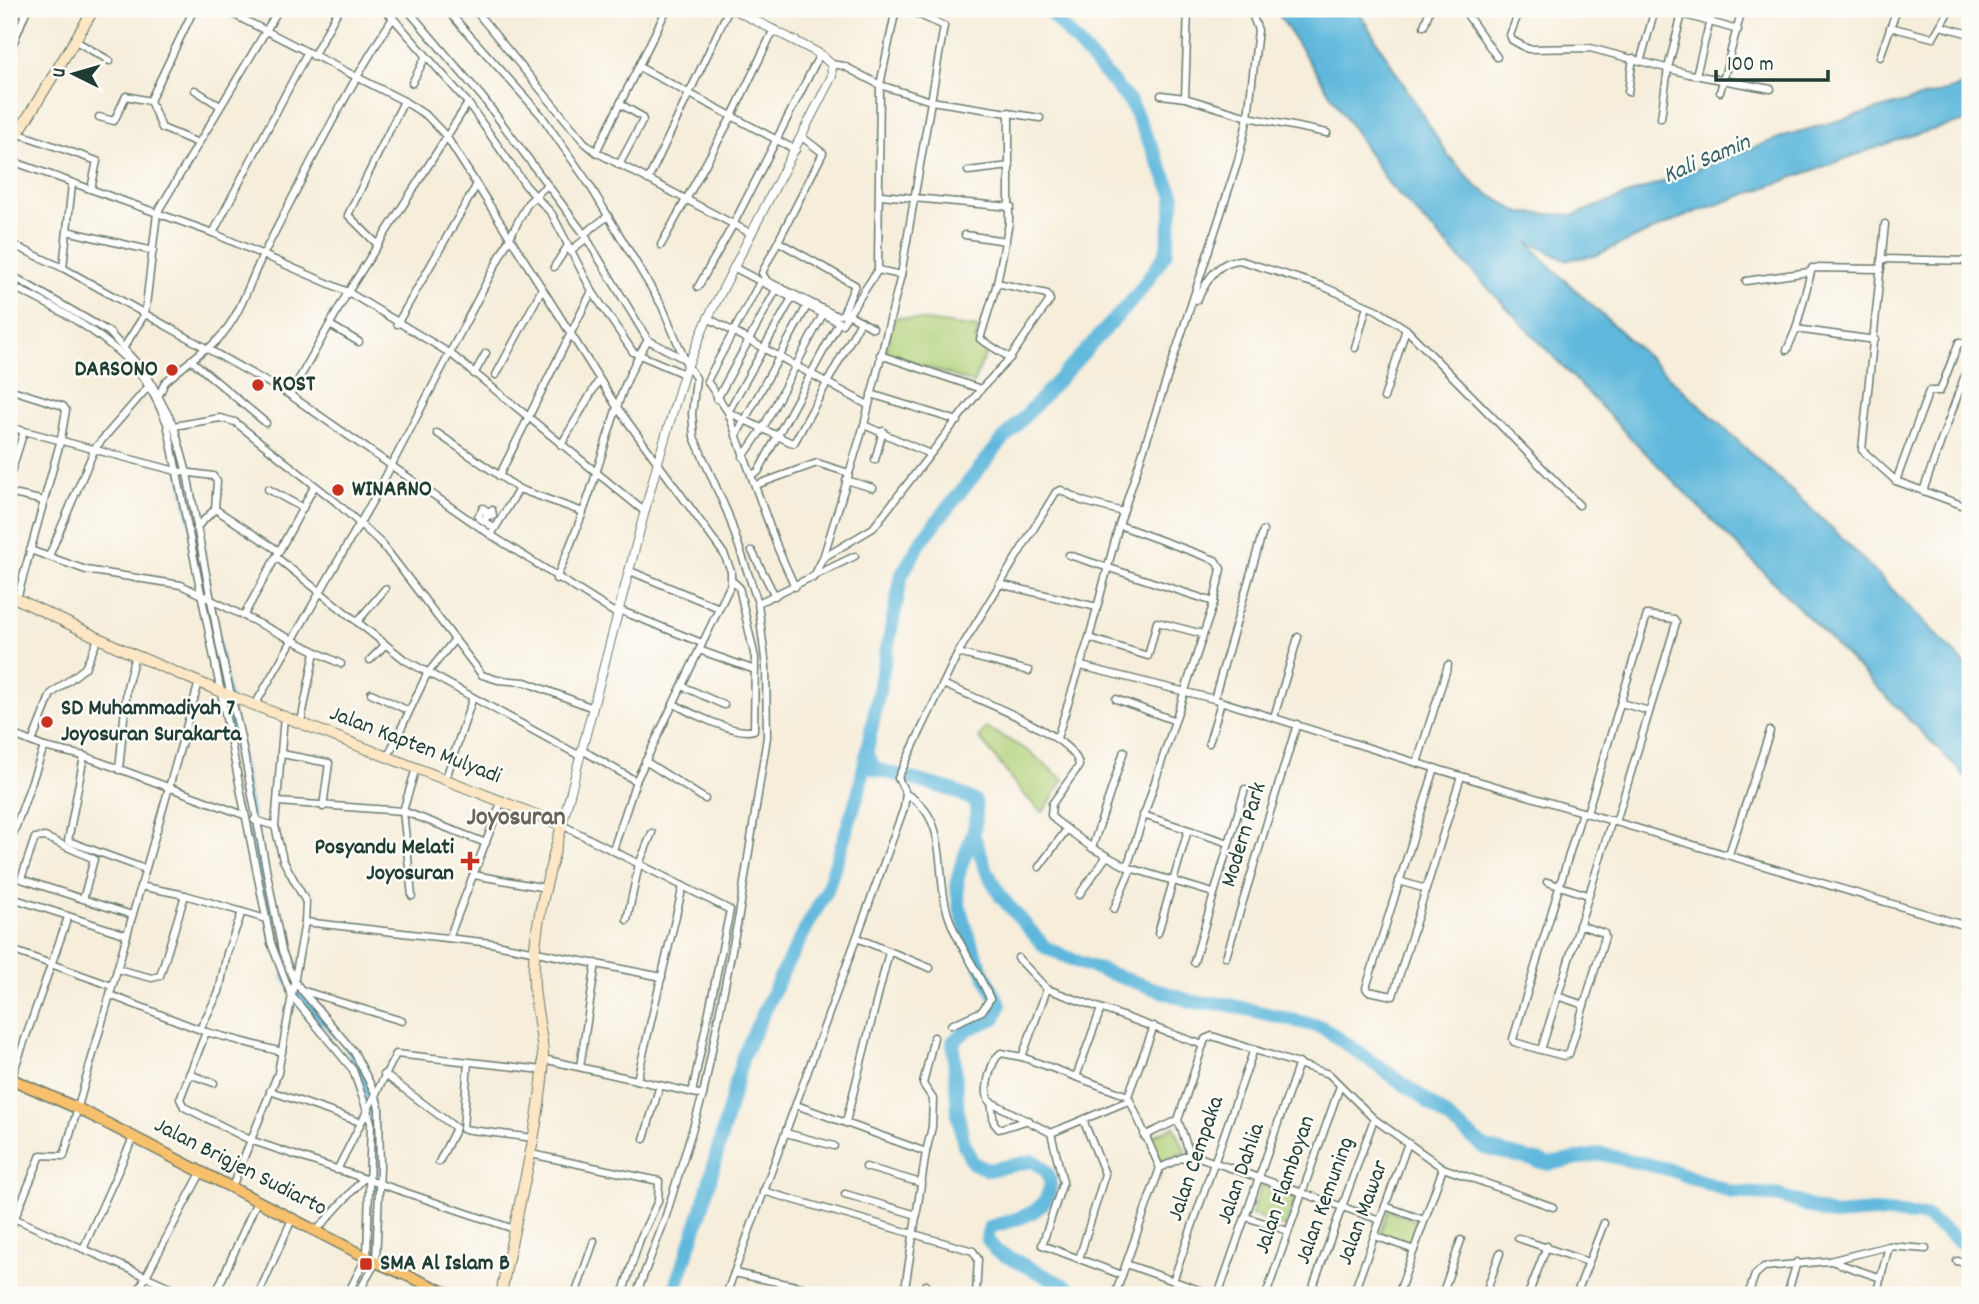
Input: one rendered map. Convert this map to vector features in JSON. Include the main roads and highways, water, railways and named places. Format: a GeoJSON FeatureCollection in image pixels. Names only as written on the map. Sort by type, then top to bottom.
{"type":"FeatureCollection","features":[{"type":"Feature","properties":{"kind":"main road"},"geometry":{"type":"LineString","coordinates":[[9,148],[94,9]]}},
{"type":"Feature","properties":{"kind":"main road","name":"Jalan Kapten Mulyadi"},"geometry":{"type":"LineString","coordinates":[[13,596],[135,655],[225,693],[562,825],[546,888],[536,950],[534,985],[543,1065],[534,1138],[501,1295]]}},
{"type":"Feature","properties":{"kind":"main road","name":"Jalan Brigjen Sudiarto"},"geometry":{"type":"LineString","coordinates":[[10,1078],[293,1217],[427,1290],[452,1295]]}},
{"type":"Feature","properties":{"kind":"water"},"geometry":{"type":"Polygon","coordinates":[[[1275,9],[1357,9],[1447,154],[1477,187],[1520,213],[1574,215],[1787,135],[1970,84],[1970,120],[1906,137],[1690,214],[1594,256],[1565,260],[1527,241],[1553,269],[1838,534],[1970,669],[1970,781],[1629,436],[1388,183],[1275,9]]]}},
{"type":"Feature","properties":{"kind":"waterway"},"geometry":{"type":"LineString","coordinates":[[673,1295],[702,1209],[743,1056],[783,971],[827,890],[859,791],[902,574],[922,540],[1000,443],[1137,295],[1166,253],[1174,196],[1131,103],[1047,9]]}},
{"type":"Feature","properties":{"kind":"waterway"},"geometry":{"type":"LineString","coordinates":[[9,278],[32,291]]}},
{"type":"Feature","properties":{"kind":"waterway"},"geometry":{"type":"LineString","coordinates":[[95,327],[111,342]]}},
{"type":"Feature","properties":{"kind":"waterway"},"geometry":{"type":"LineString","coordinates":[[180,458],[273,936]]}},
{"type":"Feature","properties":{"kind":"waterway"},"geometry":{"type":"LineString","coordinates":[[867,753],[875,769],[952,790],[975,801],[976,821],[960,868],[957,891],[971,943],[1000,1005],[995,1018],[968,1029],[953,1042],[958,1115],[964,1145],[973,1163],[988,1170],[1033,1161],[1045,1170],[1050,1185],[1046,1199],[1033,1212],[990,1227],[987,1238],[996,1251],[1083,1295]]}},
{"type":"Feature","properties":{"kind":"waterway"},"geometry":{"type":"LineString","coordinates":[[973,833],[986,870],[1001,897],[1045,947],[1080,963],[1193,1002],[1225,1004],[1322,1027],[1422,1097],[1485,1148],[1549,1164],[1601,1154],[1668,1169],[1731,1192],[1781,1196],[1833,1215],[1874,1212],[1925,1216],[1970,1249]]}},
{"type":"Feature","properties":{"kind":"waterway"},"geometry":{"type":"LineString","coordinates":[[286,975],[292,987],[336,1034]]}},
{"type":"Feature","properties":{"kind":"waterway"},"geometry":{"type":"LineString","coordinates":[[347,1046],[357,1061],[369,1095],[376,1189]]}},
{"type":"Feature","properties":{"kind":"place","name":"DARSONO"},"geometry":{"type":"Point","coordinates":[172,370]}},
{"type":"Feature","properties":{"kind":"place","name":"KOST"},"geometry":{"type":"Point","coordinates":[258,385]}},
{"type":"Feature","properties":{"kind":"place","name":"WINARNO"},"geometry":{"type":"Point","coordinates":[338,490]}},
{"type":"Feature","properties":{"kind":"place","name":"SD Muhammadiyah 7 Joyosuran Surakarta"},"geometry":{"type":"Point","coordinates":[47,722]}},
{"type":"Feature","properties":{"kind":"place","name":"Posyandu Melati Joyosuran"},"geometry":{"type":"Point","coordinates":[470,861]}},
{"type":"Feature","properties":{"kind":"place","name":"SMA Al Islam B"},"geometry":{"type":"Point","coordinates":[366,1264]}},
{"type":"Feature","properties":{"kind":"district","name":"Joyosuran"},"geometry":{"type":"Point","coordinates":[516,818]}},
{"type":"Feature","properties":{"kind":"water label","name":"Kali Samin"},"geometry":{"type":"Point","coordinates":[1707,160]}}]}
